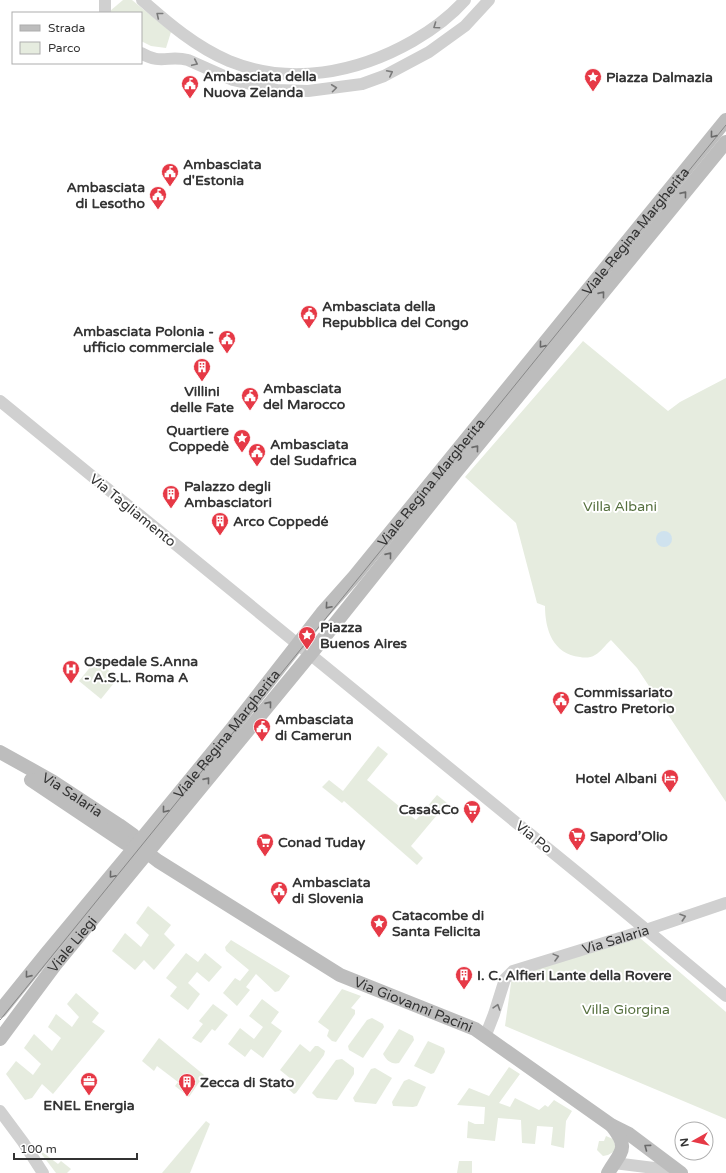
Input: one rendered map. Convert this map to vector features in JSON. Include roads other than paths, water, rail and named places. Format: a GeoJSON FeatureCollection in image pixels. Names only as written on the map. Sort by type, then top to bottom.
{"type":"FeatureCollection","features":[{"type":"Feature","properties":{"kind":"main road","name":"Viale Regina Margherita"},"geometry":{"type":"LineString","coordinates":[[142,850],[230,731],[297,644],[354,577],[726,120]]}},
{"type":"Feature","properties":{"kind":"main road","name":"Viale Regina Margherita"},"geometry":{"type":"LineString","coordinates":[[142,850],[310,654],[456,472],[726,142]]}},
{"type":"Feature","properties":{"kind":"main road","name":"Via Salaria"},"geometry":{"type":"LineString","coordinates":[[0,752],[58,785],[133,835],[142,850]]}},
{"type":"Feature","properties":{"kind":"main road","name":"Via Salaria"},"geometry":{"type":"LineString","coordinates":[[0,762],[52,793],[125,843],[142,850],[262,925]]}},
{"type":"Feature","properties":{"kind":"main road","name":"Viale Liegi"},"geometry":{"type":"LineString","coordinates":[[0,1011],[46,954],[142,850]]}},
{"type":"Feature","properties":{"kind":"main road","name":"Viale Liegi"},"geometry":{"type":"LineString","coordinates":[[0,1039],[45,977],[142,850]]}},
{"type":"Feature","properties":{"kind":"main road","name":"Via Giovanni Pacini"},"geometry":{"type":"LineString","coordinates":[[262,925],[340,974],[470,1027],[610,1125]]}},
{"type":"Feature","properties":{"kind":"main road"},"geometry":{"type":"LineString","coordinates":[[610,1125],[621,1138],[623,1143],[621,1152],[611,1168]]}},
{"type":"Feature","properties":{"kind":"main road"},"geometry":{"type":"LineString","coordinates":[[610,1125],[629,1134],[680,1172]]}},
{"type":"Feature","properties":{"kind":"street"},"geometry":{"type":"LineString","coordinates":[[142,0],[177,29],[215,54],[240,65],[278,73],[312,74],[339,70],[375,60],[397,50],[440,23],[465,0]]}},
{"type":"Feature","properties":{"kind":"street"},"geometry":{"type":"LineString","coordinates":[[142,53],[157,60],[188,60],[233,80],[277,90],[308,90],[362,84],[384,76],[430,52],[465,26],[489,0]]}},
{"type":"Feature","properties":{"kind":"street","name":"Via Tagliamento"},"geometry":{"type":"LineString","coordinates":[[0,401],[297,644]]}},
{"type":"Feature","properties":{"kind":"street"},"geometry":{"type":"LineString","coordinates":[[297,644],[310,654]]}},
{"type":"Feature","properties":{"kind":"street","name":"Via Po"},"geometry":{"type":"LineString","coordinates":[[310,654],[726,996]]}},
{"type":"Feature","properties":{"kind":"street","name":"Via Salaria"},"geometry":{"type":"LineString","coordinates":[[485,1037],[507,976],[516,969],[646,930],[726,903]]}},
{"type":"Feature","properties":{"kind":"street"},"geometry":{"type":"LineString","coordinates":[[0,1111],[23,1142],[43,1173]]}},
{"type":"Feature","properties":{"kind":"street"},"geometry":{"type":"LineString","coordinates":[[611,1168],[680,1172]]}},
{"type":"Feature","properties":{"kind":"water"},"geometry":{"type":"Polygon","coordinates":[[[664,531],[670,533],[672,539],[670,545],[664,547],[658,545],[656,539],[658,533],[664,531]]]}},
{"type":"Feature","properties":{"kind":"tram line"},"geometry":{"type":"LineString","coordinates":[[0,1020],[726,125]]}},
{"type":"Feature","properties":{"kind":"place","name":"Piazza Dalmazia"},"geometry":{"type":"Point","coordinates":[593,92]}},
{"type":"Feature","properties":{"kind":"place","name":"Ambasciata della Nuova Zelanda"},"geometry":{"type":"Point","coordinates":[190,99]}},
{"type":"Feature","properties":{"kind":"place","name":"Ambasciata d'Estonia"},"geometry":{"type":"Point","coordinates":[170,187]}},
{"type":"Feature","properties":{"kind":"place","name":"Ambasciata di Lesotho"},"geometry":{"type":"Point","coordinates":[158,210]}},
{"type":"Feature","properties":{"kind":"place","name":"Ambasciata della Repubblica del Congo"},"geometry":{"type":"Point","coordinates":[309,329]}},
{"type":"Feature","properties":{"kind":"place","name":"Ambasciata Polonia - ufficio commerciale"},"geometry":{"type":"Point","coordinates":[227,354]}},
{"type":"Feature","properties":{"kind":"place","name":"Villini delle Fate"},"geometry":{"type":"Point","coordinates":[202,382]}},
{"type":"Feature","properties":{"kind":"place","name":"Ambasciata del Marocco"},"geometry":{"type":"Point","coordinates":[250,411]}},
{"type":"Feature","properties":{"kind":"place","name":"Quartiere Coppedè"},"geometry":{"type":"Point","coordinates":[242,453]}},
{"type":"Feature","properties":{"kind":"place","name":"Ambasciata del Sudafrica"},"geometry":{"type":"Point","coordinates":[257,467]}},
{"type":"Feature","properties":{"kind":"place","name":"Palazzo degli Ambasciatori"},"geometry":{"type":"Point","coordinates":[171,509]}},
{"type":"Feature","properties":{"kind":"place","name":"Arco Coppedé"},"geometry":{"type":"Point","coordinates":[220,536]}},
{"type":"Feature","properties":{"kind":"place","name":"Piazza Buenos Aires"},"geometry":{"type":"Point","coordinates":[307,650]}},
{"type":"Feature","properties":{"kind":"place","name":"Ospedale S.Anna - A.S.L. Roma A"},"geometry":{"type":"Point","coordinates":[71,684]}},
{"type":"Feature","properties":{"kind":"place","name":"Commissariato Castro Pretorio"},"geometry":{"type":"Point","coordinates":[561,715]}},
{"type":"Feature","properties":{"kind":"place","name":"Ambasciata di Camerun"},"geometry":{"type":"Point","coordinates":[262,742]}},
{"type":"Feature","properties":{"kind":"place","name":"Hotel Albani"},"geometry":{"type":"Point","coordinates":[670,793]}},
{"type":"Feature","properties":{"kind":"place","name":"Casa&Co"},"geometry":{"type":"Point","coordinates":[472,824]}},
{"type":"Feature","properties":{"kind":"place","name":"Sapord’Olio"},"geometry":{"type":"Point","coordinates":[577,851]}},
{"type":"Feature","properties":{"kind":"place","name":"Conad Tuday"},"geometry":{"type":"Point","coordinates":[265,857]}},
{"type":"Feature","properties":{"kind":"place","name":"Ambasciata di Slovenia"},"geometry":{"type":"Point","coordinates":[279,905]}},
{"type":"Feature","properties":{"kind":"place","name":"Catacombe di Santa Felicita"},"geometry":{"type":"Point","coordinates":[379,938]}},
{"type":"Feature","properties":{"kind":"place","name":"I. C. Alfieri Lante della Rovere"},"geometry":{"type":"Point","coordinates":[464,990]}},
{"type":"Feature","properties":{"kind":"place","name":"ENEL Energia"},"geometry":{"type":"Point","coordinates":[89,1096]}},
{"type":"Feature","properties":{"kind":"place","name":"Zecca di Stato"},"geometry":{"type":"Point","coordinates":[187,1097]}},
{"type":"Feature","properties":{"kind":"park label","name":"Villa Albani"},"geometry":{"type":"Point","coordinates":[620,506]}},
{"type":"Feature","properties":{"kind":"park label","name":"Villa Giorgina"},"geometry":{"type":"Point","coordinates":[626,1009]}}]}
